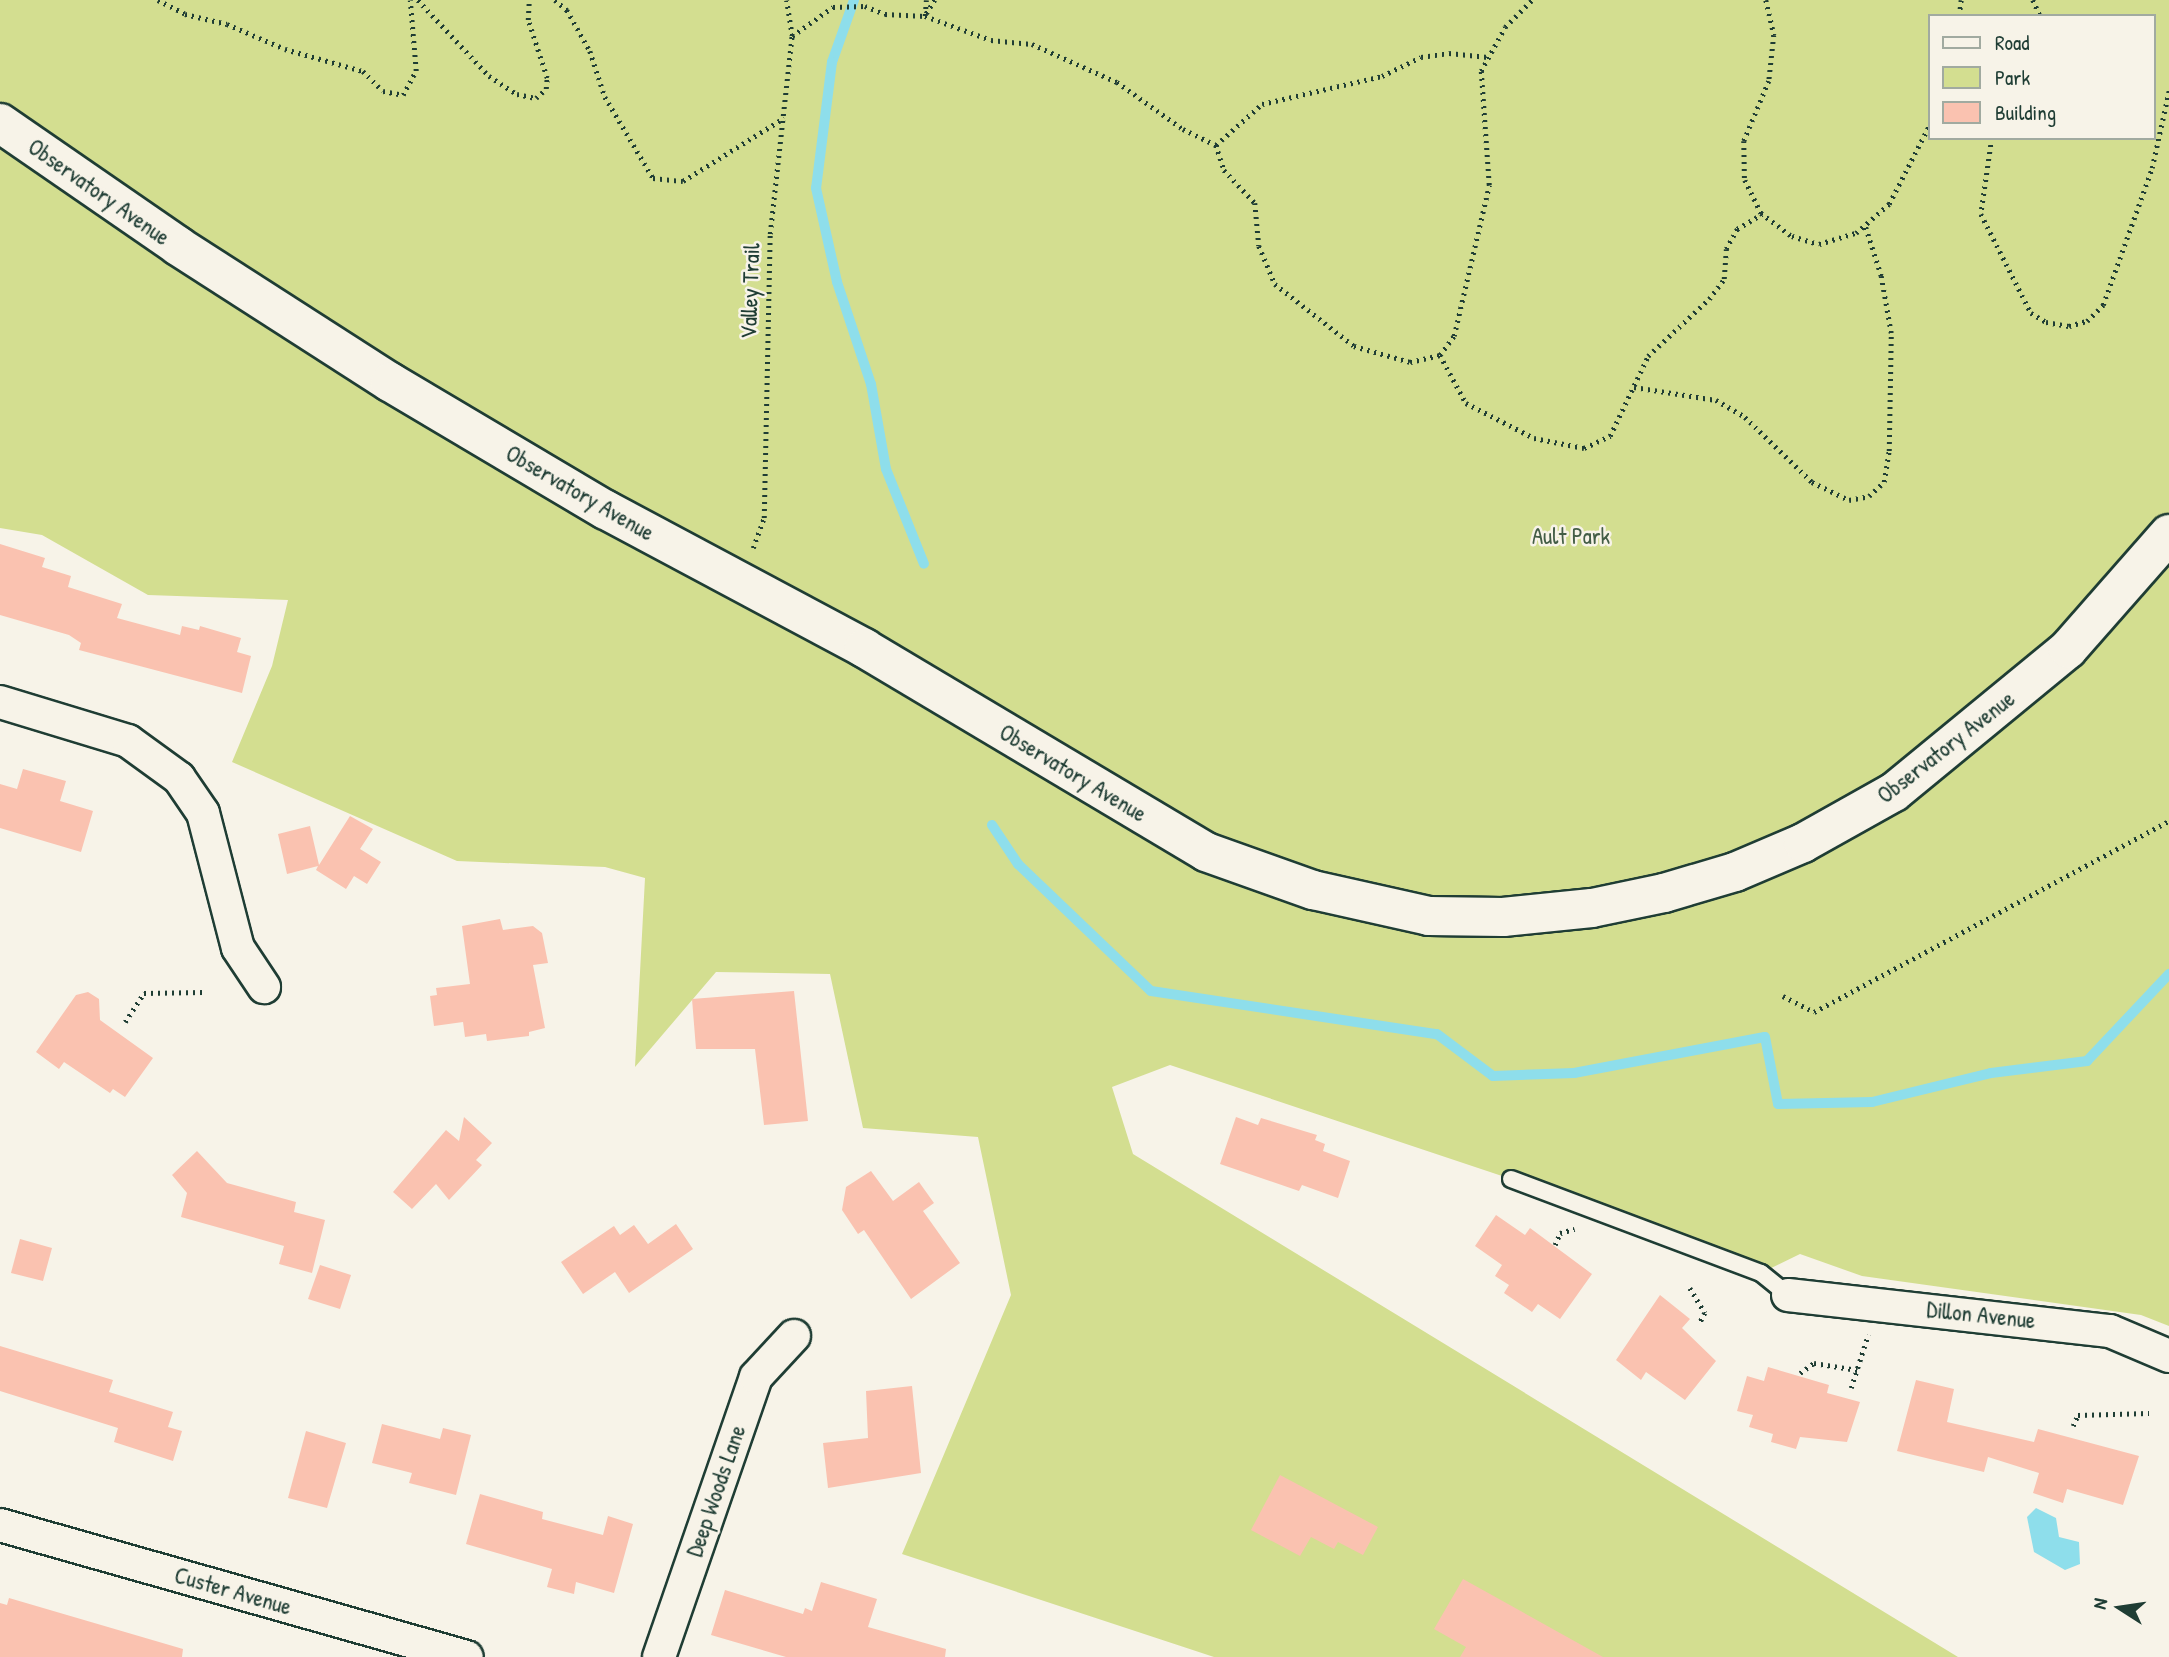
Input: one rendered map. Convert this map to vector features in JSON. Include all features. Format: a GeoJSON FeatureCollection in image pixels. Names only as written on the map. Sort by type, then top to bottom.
{"type":"FeatureCollection","features":[{"type":"Feature","properties":{"kind":"street","name":"Observatory Avenue"},"geometry":{"type":"LineString","coordinates":[[0,123],[178,246],[390,382],[606,510],[864,648],[1206,852],[1313,890],[1416,913],[1503,917],[1592,908],[1664,893],[1758,862],[1868,808],[1894,792],[2068,649],[2169,534]]}},
{"type":"Feature","properties":{"kind":"street"},"geometry":{"type":"LineString","coordinates":[[0,702],[128,741],[179,778],[203,813],[238,947],[264,988]]}},
{"type":"Feature","properties":{"kind":"street","name":"Dillon Avenue"},"geometry":{"type":"LineString","coordinates":[[1787,1294],[2110,1331],[2169,1356]]}},
{"type":"Feature","properties":{"kind":"street","name":"Deep Woods Lane"},"geometry":{"type":"LineString","coordinates":[[659,1657],[756,1377],[794,1336]]}},
{"type":"Feature","properties":{"kind":"street","name":"Custer Avenue"},"geometry":{"type":"LineString","coordinates":[[0,1525],[467,1657]]}},
{"type":"Feature","properties":{"kind":"lane"},"geometry":{"type":"LineString","coordinates":[[1511,1179],[1761,1273],[1787,1294]]}},
{"type":"Feature","properties":{"kind":"path"},"geometry":{"type":"LineString","coordinates":[[158,0],[185,14],[363,71],[383,91],[403,95],[416,71],[410,0]]}},
{"type":"Feature","properties":{"kind":"path"},"geometry":{"type":"LineString","coordinates":[[418,0],[489,76],[517,94],[536,98],[547,89],[547,78],[528,20],[529,0]]}},
{"type":"Feature","properties":{"kind":"path"},"geometry":{"type":"LineString","coordinates":[[555,0],[567,10],[590,51],[605,97],[653,178],[683,181],[785,117]]}},
{"type":"Feature","properties":{"kind":"path","name":"Valley Trail"},"geometry":{"type":"LineString","coordinates":[[740,582],[764,518],[770,234],[792,36],[786,0]]}},
{"type":"Feature","properties":{"kind":"path"},"geometry":{"type":"LineString","coordinates":[[925,16],[926,0]]}},
{"type":"Feature","properties":{"kind":"path"},"geometry":{"type":"LineString","coordinates":[[925,16],[934,0]]}},
{"type":"Feature","properties":{"kind":"path"},"geometry":{"type":"LineString","coordinates":[[792,36],[833,7],[865,6],[885,14],[925,16],[991,40],[1032,44],[1117,82],[1183,129],[1216,145],[1224,170],[1255,203],[1259,246],[1275,284],[1354,346],[1410,362],[1440,355],[1454,336],[1489,185],[1481,71],[1505,27],[1532,0]]}},
{"type":"Feature","properties":{"kind":"path"},"geometry":{"type":"LineString","coordinates":[[1766,0],[1774,35],[1769,81],[1744,141],[1745,180],[1762,214],[1792,236],[1818,244],[1856,233],[1889,204],[1927,130]]}},
{"type":"Feature","properties":{"kind":"path"},"geometry":{"type":"LineString","coordinates":[[1216,145],[1262,104],[1382,76],[1421,57],[1449,53],[1488,57]]}},
{"type":"Feature","properties":{"kind":"path"},"geometry":{"type":"LineString","coordinates":[[1992,140],[1981,215],[2020,297],[2031,313],[2046,322],[2069,326],[2087,321],[2103,305],[2152,168],[2169,91]]}},
{"type":"Feature","properties":{"kind":"path"},"geometry":{"type":"LineString","coordinates":[[1440,355],[1466,403],[1534,439],[1584,448],[1609,436],[1648,356],[1724,279],[1726,249],[1737,229],[1762,214]]}},
{"type":"Feature","properties":{"kind":"path"},"geometry":{"type":"LineString","coordinates":[[1634,387],[1716,400],[1745,417],[1812,482],[1849,500],[1869,496],[1884,482],[1889,451],[1891,333],[1881,276],[1865,226]]}},
{"type":"Feature","properties":{"kind":"path"},"geometry":{"type":"LineString","coordinates":[[1783,996],[1814,1012],[2169,821]]}},
{"type":"Feature","properties":{"kind":"path"},"geometry":{"type":"LineString","coordinates":[[125,1021],[144,993],[204,992]]}},
{"type":"Feature","properties":{"kind":"path"},"geometry":{"type":"LineString","coordinates":[[1690,1288],[1705,1314],[1699,1325]]}},
{"type":"Feature","properties":{"kind":"path"},"geometry":{"type":"LineString","coordinates":[[1851,1388],[1878,1304]]}},
{"type":"Feature","properties":{"kind":"path"},"geometry":{"type":"LineString","coordinates":[[1800,1373],[1814,1363],[1857,1370]]}},
{"type":"Feature","properties":{"kind":"path"},"geometry":{"type":"LineString","coordinates":[[2073,1426],[2078,1415],[2149,1413]]}},
{"type":"Feature","properties":{"kind":"green space","name":"Ault Park"},"geometry":{"type":"Polygon","coordinates":[[[0,0],[2169,0],[2169,1326],[2141,1315],[1862,1276],[1800,1254],[1761,1273],[1511,1179],[1170,1065],[1112,1087],[1133,1154],[1958,1657],[1214,1657],[902,1554],[1011,1295],[978,1137],[863,1128],[830,974],[716,972],[635,1067],[645,878],[605,867],[457,861],[232,762],[272,666],[288,600],[148,595],[42,535],[0,528],[0,0]]]}},
{"type":"Feature","properties":{"kind":"water"},"geometry":{"type":"Polygon","coordinates":[[[2036,1508],[2056,1518],[2059,1537],[2079,1542],[2080,1564],[2065,1570],[2034,1552],[2027,1517],[2036,1508]]]}},
{"type":"Feature","properties":{"kind":"building"},"geometry":{"type":"Polygon","coordinates":[[[0,544],[45,558],[42,567],[71,576],[68,587],[122,604],[117,618],[180,635],[182,626],[199,630],[200,626],[241,638],[237,652],[251,656],[242,693],[79,650],[81,643],[69,635],[0,615],[0,544]]]}},
{"type":"Feature","properties":{"kind":"building"},"geometry":{"type":"Polygon","coordinates":[[[23,769],[66,781],[60,801],[93,811],[81,852],[0,828],[0,784],[17,789],[23,769]]]}},
{"type":"Feature","properties":{"kind":"building"},"geometry":{"type":"Polygon","coordinates":[[[350,816],[373,829],[360,849],[381,862],[367,884],[354,876],[346,889],[316,870],[318,866],[287,874],[278,834],[310,826],[319,865],[350,816]]]}},
{"type":"Feature","properties":{"kind":"building"},"geometry":{"type":"Polygon","coordinates":[[[500,919],[503,930],[533,926],[542,933],[548,963],[533,965],[545,1028],[529,1032],[529,1036],[487,1041],[486,1034],[465,1037],[463,1022],[434,1026],[430,996],[437,995],[436,988],[470,984],[462,926],[500,919]]]}},
{"type":"Feature","properties":{"kind":"building"},"geometry":{"type":"Polygon","coordinates":[[[794,991],[808,1121],[764,1125],[755,1049],[696,1049],[692,999],[794,991]]]}},
{"type":"Feature","properties":{"kind":"building"},"geometry":{"type":"Polygon","coordinates":[[[88,992],[99,999],[100,1020],[153,1058],[125,1097],[113,1089],[110,1093],[64,1062],[59,1069],[36,1052],[76,995],[88,992]]]}},
{"type":"Feature","properties":{"kind":"building"},"geometry":{"type":"Polygon","coordinates":[[[464,1117],[492,1143],[476,1160],[482,1165],[449,1200],[436,1184],[412,1209],[393,1192],[446,1130],[459,1141],[464,1117]]]}},
{"type":"Feature","properties":{"kind":"building"},"geometry":{"type":"Polygon","coordinates":[[[1236,1117],[1258,1125],[1261,1118],[1317,1135],[1315,1140],[1325,1144],[1323,1151],[1350,1161],[1338,1198],[1302,1185],[1299,1191],[1220,1164],[1236,1117]]]}},
{"type":"Feature","properties":{"kind":"building"},"geometry":{"type":"Polygon","coordinates":[[[197,1151],[227,1183],[296,1202],[294,1212],[325,1220],[312,1273],[279,1264],[284,1246],[181,1217],[187,1193],[172,1175],[197,1151]]]}},
{"type":"Feature","properties":{"kind":"building"},"geometry":{"type":"Polygon","coordinates":[[[871,1171],[893,1201],[919,1182],[934,1203],[923,1211],[960,1263],[911,1299],[864,1230],[858,1234],[842,1210],[846,1187],[871,1171]]]}},
{"type":"Feature","properties":{"kind":"building"},"geometry":{"type":"Polygon","coordinates":[[[1496,1215],[1525,1235],[1530,1228],[1592,1274],[1560,1319],[1538,1304],[1532,1312],[1504,1293],[1509,1285],[1495,1276],[1502,1265],[1475,1246],[1496,1215]]]}},
{"type":"Feature","properties":{"kind":"building"},"geometry":{"type":"Polygon","coordinates":[[[676,1224],[693,1249],[629,1293],[615,1272],[583,1294],[561,1262],[614,1226],[620,1235],[634,1225],[648,1244],[676,1224]]]}},
{"type":"Feature","properties":{"kind":"building"},"geometry":{"type":"Polygon","coordinates":[[[20,1239],[52,1248],[43,1281],[11,1273],[20,1239]]]}},
{"type":"Feature","properties":{"kind":"building"},"geometry":{"type":"Polygon","coordinates":[[[320,1265],[351,1275],[340,1309],[308,1299],[320,1265]]]}},
{"type":"Feature","properties":{"kind":"building"},"geometry":{"type":"Polygon","coordinates":[[[1660,1295],[1690,1319],[1682,1328],[1716,1361],[1685,1400],[1646,1372],[1641,1380],[1616,1360],[1660,1295]]]}},
{"type":"Feature","properties":{"kind":"building"},"geometry":{"type":"Polygon","coordinates":[[[0,1346],[113,1380],[109,1392],[173,1412],[168,1427],[182,1431],[173,1461],[114,1442],[118,1428],[0,1391],[0,1346]]]}},
{"type":"Feature","properties":{"kind":"building"},"geometry":{"type":"Polygon","coordinates":[[[1768,1367],[1829,1385],[1827,1393],[1860,1402],[1847,1442],[1800,1437],[1796,1449],[1771,1442],[1773,1434],[1749,1427],[1753,1415],[1737,1411],[1747,1376],[1764,1381],[1768,1367]]]}},
{"type":"Feature","properties":{"kind":"building"},"geometry":{"type":"Polygon","coordinates":[[[1916,1380],[1954,1389],[1947,1422],[2034,1442],[2038,1429],[2139,1456],[2123,1505],[2067,1489],[2063,1503],[2033,1493],[2039,1473],[1988,1457],[1984,1472],[1897,1451],[1916,1380]]]}},
{"type":"Feature","properties":{"kind":"building"},"geometry":{"type":"Polygon","coordinates":[[[912,1386],[921,1473],[828,1488],[823,1443],[868,1438],[866,1391],[912,1386]]]}},
{"type":"Feature","properties":{"kind":"building"},"geometry":{"type":"Polygon","coordinates":[[[382,1424],[440,1439],[443,1428],[471,1435],[456,1495],[409,1483],[412,1473],[372,1463],[382,1424]]]}},
{"type":"Feature","properties":{"kind":"building"},"geometry":{"type":"Polygon","coordinates":[[[306,1431],[346,1443],[327,1508],[288,1498],[306,1431]]]}},
{"type":"Feature","properties":{"kind":"building"},"geometry":{"type":"Polygon","coordinates":[[[1280,1475],[1378,1527],[1363,1555],[1338,1542],[1334,1549],[1311,1537],[1300,1556],[1251,1530],[1280,1475]]]}},
{"type":"Feature","properties":{"kind":"building"},"geometry":{"type":"Polygon","coordinates":[[[480,1494],[543,1512],[542,1519],[603,1535],[608,1516],[633,1524],[614,1593],[576,1582],[574,1594],[547,1587],[552,1569],[466,1544],[480,1494]]]}},
{"type":"Feature","properties":{"kind":"building"},"geometry":{"type":"Polygon","coordinates":[[[1463,1579],[1603,1657],[1460,1657],[1466,1647],[1434,1629],[1463,1579]]]}},
{"type":"Feature","properties":{"kind":"building"},"geometry":{"type":"Polygon","coordinates":[[[821,1582],[877,1599],[868,1627],[946,1649],[945,1657],[786,1657],[711,1635],[725,1590],[803,1614],[805,1608],[812,1611],[821,1582]]]}},
{"type":"Feature","properties":{"kind":"building"},"geometry":{"type":"Polygon","coordinates":[[[9,1598],[183,1649],[182,1657],[0,1657],[0,1603],[7,1605],[9,1598]]]}},
{"type":"Feature","properties":{"kind":"waterway"},"geometry":{"type":"LineString","coordinates":[[854,0],[832,62],[816,188],[837,282],[871,384],[886,469],[924,564]]}},
{"type":"Feature","properties":{"kind":"waterway"},"geometry":{"type":"LineString","coordinates":[[992,825],[1018,864],[1151,991],[1437,1034],[1493,1076],[1574,1073],[1765,1037],[1778,1104],[1872,1102],[1991,1073],[2087,1061],[2169,974]]}}]}
